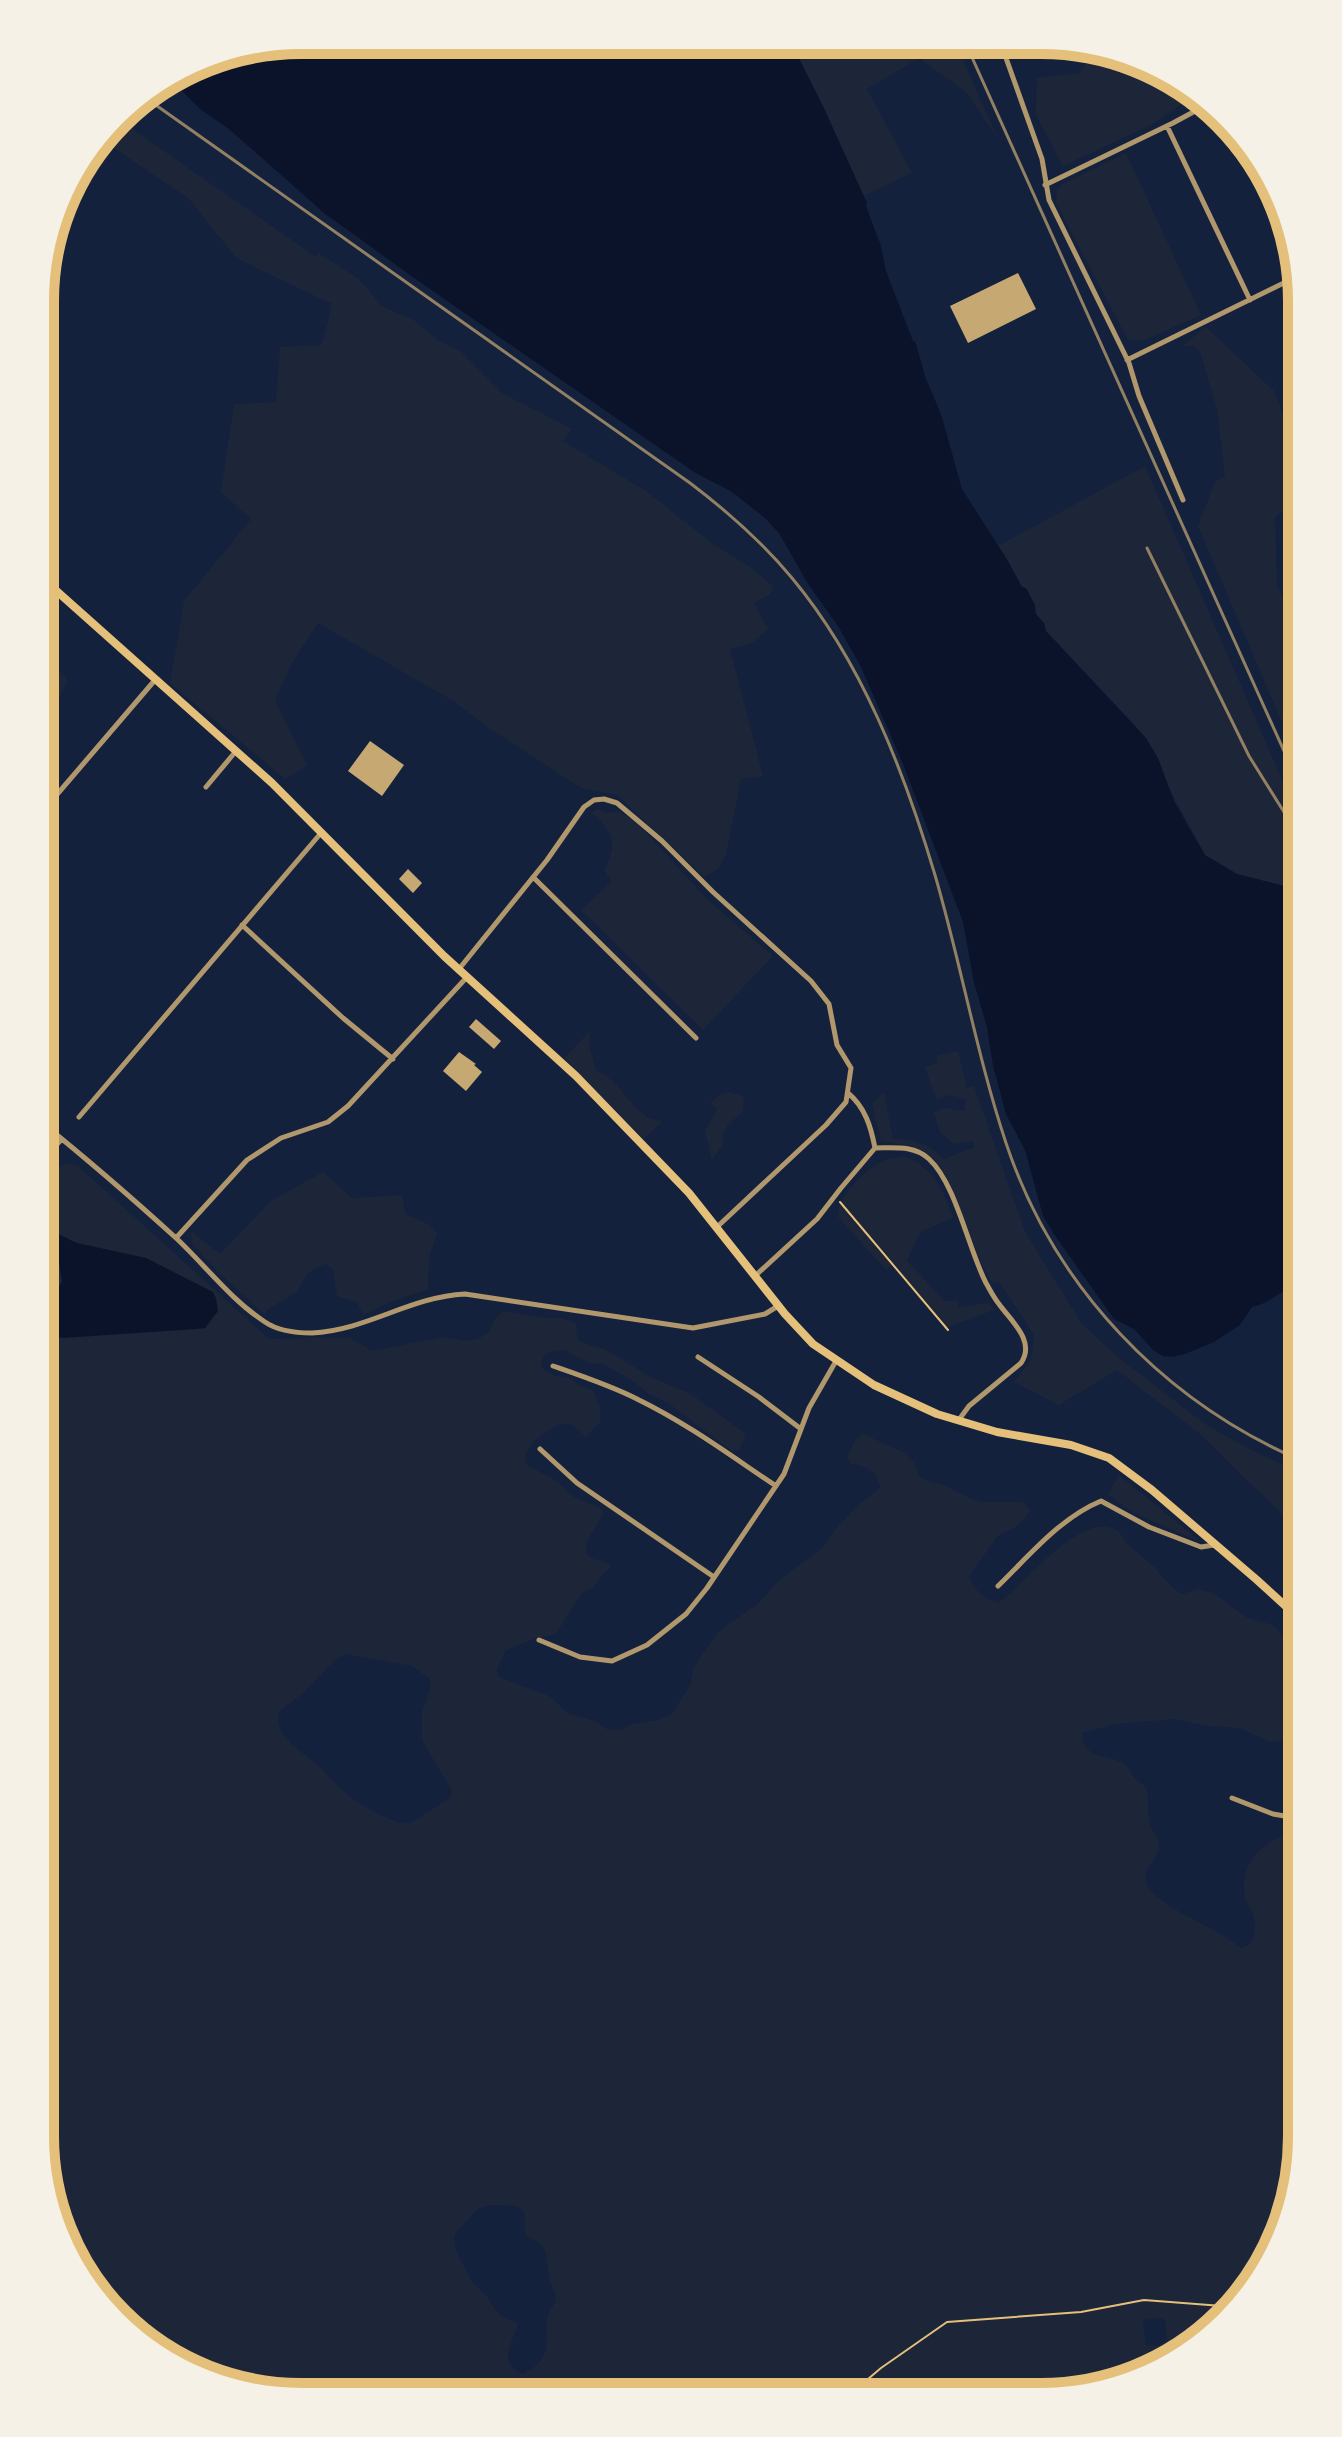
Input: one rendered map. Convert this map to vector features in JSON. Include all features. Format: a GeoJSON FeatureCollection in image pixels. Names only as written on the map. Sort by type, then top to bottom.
{"type":"FeatureCollection","features":[{"type":"Feature","properties":{"kind":"highway"},"geometry":{"type":"LineString","coordinates":[[54,589],[236,750],[458,969],[576,1076],[684,1188],[806,1338],[836,1361],[892,1394],[958,1421],[1004,1434],[1065,1443],[1103,1455],[1138,1478],[1287,1608]]}},
{"type":"Feature","properties":{"kind":"street"},"geometry":{"type":"LineString","coordinates":[[1003,54],[1042,159],[1049,200],[1127,360],[1183,500]]}},
{"type":"Feature","properties":{"kind":"street"},"geometry":{"type":"LineString","coordinates":[[1045,185],[1197,110]]}},
{"type":"Feature","properties":{"kind":"street"},"geometry":{"type":"LineString","coordinates":[[1167,126],[1250,300]]}},
{"type":"Feature","properties":{"kind":"street"},"geometry":{"type":"LineString","coordinates":[[1127,360],[1287,282]]}},
{"type":"Feature","properties":{"kind":"street"},"geometry":{"type":"LineString","coordinates":[[54,798],[155,679]]}},
{"type":"Feature","properties":{"kind":"street"},"geometry":{"type":"LineString","coordinates":[[206,787],[236,750]]}},
{"type":"Feature","properties":{"kind":"street"},"geometry":{"type":"LineString","coordinates":[[458,969],[588,803],[597,799],[617,803],[662,841],[822,993],[831,1009],[837,1045],[851,1068],[846,1102],[717,1227]]}},
{"type":"Feature","properties":{"kind":"street"},"geometry":{"type":"LineString","coordinates":[[79,1117],[322,832]]}},
{"type":"Feature","properties":{"kind":"street"},"geometry":{"type":"LineString","coordinates":[[533,877],[696,1038]]}},
{"type":"Feature","properties":{"kind":"street"},"geometry":{"type":"LineString","coordinates":[[242,925],[343,1018],[393,1059]]}},
{"type":"Feature","properties":{"kind":"street"},"geometry":{"type":"LineString","coordinates":[[176,1238],[247,1160],[281,1138],[317,1127],[333,1118],[355,1099],[467,977]]}},
{"type":"Feature","properties":{"kind":"street"},"geometry":{"type":"LineString","coordinates":[[848,1093],[865,1114],[875,1148]]}},
{"type":"Feature","properties":{"kind":"street"},"geometry":{"type":"LineString","coordinates":[[54,1133],[176,1238],[266,1324],[288,1332],[323,1332],[355,1327],[406,1306],[465,1294],[693,1328],[765,1314],[778,1306]]}},
{"type":"Feature","properties":{"kind":"street"},"geometry":{"type":"LineString","coordinates":[[54,1147],[62,1139]]}},
{"type":"Feature","properties":{"kind":"street"},"geometry":{"type":"LineString","coordinates":[[754,1276],[817,1219],[875,1148]]}},
{"type":"Feature","properties":{"kind":"street"},"geometry":{"type":"LineString","coordinates":[[875,1148],[912,1150],[926,1156],[935,1165],[953,1199],[982,1274],[1025,1342],[1026,1353],[1021,1363],[965,1409],[958,1421]]}},
{"type":"Feature","properties":{"kind":"street"},"geometry":{"type":"LineString","coordinates":[[698,1357],[801,1429]]}},
{"type":"Feature","properties":{"kind":"street"},"geometry":{"type":"LineString","coordinates":[[539,1640],[580,1657],[617,1660],[647,1645],[694,1605],[787,1469],[809,1408],[836,1361]]}},
{"type":"Feature","properties":{"kind":"street"},"geometry":{"type":"LineString","coordinates":[[553,1366],[656,1408],[776,1487]]}},
{"type":"Feature","properties":{"kind":"street"},"geometry":{"type":"LineString","coordinates":[[540,1449],[577,1483],[714,1577]]}},
{"type":"Feature","properties":{"kind":"street"},"geometry":{"type":"LineString","coordinates":[[998,1586],[1052,1533],[1088,1506],[1101,1501],[1149,1527],[1201,1547],[1215,1544]]}},
{"type":"Feature","properties":{"kind":"street"},"geometry":{"type":"LineString","coordinates":[[1232,1798],[1287,1816]]}},
{"type":"Feature","properties":{"kind":"path"},"geometry":{"type":"LineString","coordinates":[[835,1195],[948,1330]]}},
{"type":"Feature","properties":{"kind":"path"},"geometry":{"type":"LineString","coordinates":[[863,2383],[947,2322],[1081,2312],[1144,2300],[1220,2306]]}},
{"type":"Feature","properties":{"kind":"shaded area"},"geometry":{"type":"Polygon","coordinates":[[[797,54],[960,54],[997,137],[966,92],[919,58],[867,89],[912,173],[863,196],[797,54]]]}},
{"type":"Feature","properties":{"kind":"shaded area"},"geometry":{"type":"Polygon","coordinates":[[[797,54],[867,203],[886,271],[941,414],[962,489],[1022,587],[1026,588],[1046,631],[1146,738],[1158,758],[1174,801],[1205,855],[1237,874],[1285,886],[1288,891],[1287,1289],[1252,1307],[1240,1325],[1214,1342],[1173,1357],[1153,1350],[1134,1329],[1114,1319],[1043,1216],[1025,1150],[1006,1114],[974,983],[963,922],[903,764],[861,667],[779,533],[732,492],[694,472],[324,213],[229,129],[200,109],[178,87],[221,67],[269,56],[797,54]]]}},
{"type":"Feature","properties":{"kind":"shaded area"},"geometry":{"type":"Polygon","coordinates":[[[1089,59],[1121,67],[1150,79],[1178,96],[1181,105],[1151,125],[1063,166],[1036,115],[1037,78],[1079,73],[1089,59]]]}},
{"type":"Feature","properties":{"kind":"shaded area"},"geometry":{"type":"Polygon","coordinates":[[[127,126],[316,257],[318,253],[359,279],[382,306],[415,321],[436,339],[461,352],[502,393],[572,429],[563,441],[646,491],[714,545],[750,567],[773,586],[770,594],[754,603],[768,629],[752,643],[730,649],[763,776],[741,779],[726,854],[718,869],[704,877],[617,795],[581,788],[455,702],[318,623],[292,663],[275,700],[307,766],[285,779],[170,683],[184,601],[251,519],[221,492],[234,404],[276,402],[280,347],[322,345],[332,304],[236,258],[188,198],[110,145],[115,138],[127,126]]]}},
{"type":"Feature","properties":{"kind":"shaded area"},"geometry":{"type":"Polygon","coordinates":[[[1126,153],[1201,315],[1145,340],[1128,340],[1056,203],[1057,190],[1061,185],[1126,153]]]}},
{"type":"Feature","properties":{"kind":"shaded area"},"geometry":{"type":"Polygon","coordinates":[[[1206,327],[1274,391],[1288,427],[1288,507],[1275,517],[1277,585],[1288,608],[1288,736],[1198,526],[1215,482],[1225,476],[1217,409],[1200,352],[1193,346],[1182,346],[1206,327]]]}},
{"type":"Feature","properties":{"kind":"shaded area"},"geometry":{"type":"Polygon","coordinates":[[[1145,466],[1288,792],[1288,890],[1237,874],[1205,855],[1136,726],[1046,631],[1026,588],[1022,587],[998,546],[1145,466]]]}},
{"type":"Feature","properties":{"kind":"shaded area"},"geometry":{"type":"Polygon","coordinates":[[[54,668],[67,680],[54,705],[54,668]]]}},
{"type":"Feature","properties":{"kind":"shaded area"},"geometry":{"type":"Polygon","coordinates":[[[599,809],[607,813],[620,812],[636,822],[709,901],[773,956],[703,1030],[581,910],[612,881],[604,870],[611,852],[611,838],[591,812],[599,809]]]}},
{"type":"Feature","properties":{"kind":"shaded area"},"geometry":{"type":"Polygon","coordinates":[[[591,1030],[589,1044],[596,1071],[614,1082],[643,1114],[663,1121],[644,1139],[564,1058],[591,1030]]]}},
{"type":"Feature","properties":{"kind":"shaded area"},"geometry":{"type":"Polygon","coordinates":[[[958,1051],[967,1088],[974,1086],[1025,1232],[1082,1324],[1119,1358],[1205,1424],[1287,1466],[1287,1520],[1200,1434],[1117,1370],[1059,1405],[1014,1382],[1031,1360],[1034,1335],[999,1282],[992,1283],[984,1269],[945,1175],[924,1151],[881,1141],[872,1103],[884,1092],[893,1139],[920,1143],[944,1159],[975,1147],[973,1141],[954,1144],[940,1132],[934,1112],[945,1108],[964,1111],[966,1099],[950,1095],[937,1100],[925,1067],[937,1063],[937,1056],[958,1051]]]}},
{"type":"Feature","properties":{"kind":"shaded area"},"geometry":{"type":"Polygon","coordinates":[[[729,1092],[745,1097],[745,1104],[743,1111],[727,1126],[722,1136],[724,1143],[712,1160],[705,1131],[717,1109],[710,1103],[729,1092]]]}},
{"type":"Feature","properties":{"kind":"shaded area"},"geometry":{"type":"Polygon","coordinates":[[[903,1156],[922,1165],[936,1180],[953,1218],[920,1232],[907,1261],[945,1301],[957,1301],[958,1307],[989,1303],[994,1310],[946,1328],[892,1264],[886,1270],[838,1217],[847,1192],[868,1170],[883,1161],[903,1156]]]}},
{"type":"Feature","properties":{"kind":"shaded area"},"geometry":{"type":"Polygon","coordinates":[[[65,1164],[77,1165],[269,1339],[349,1337],[372,1351],[444,1337],[464,1341],[478,1339],[489,1332],[494,1320],[503,1311],[562,1318],[576,1323],[580,1342],[605,1349],[651,1377],[691,1394],[746,1434],[739,1450],[732,1451],[668,1403],[603,1364],[589,1363],[564,1350],[544,1356],[541,1363],[544,1370],[556,1376],[569,1377],[580,1386],[593,1390],[600,1408],[600,1422],[586,1437],[570,1423],[557,1425],[534,1441],[525,1461],[558,1482],[574,1497],[598,1506],[603,1512],[589,1537],[587,1555],[611,1565],[593,1587],[581,1594],[556,1634],[506,1650],[497,1676],[549,1696],[569,1714],[595,1721],[606,1729],[621,1730],[632,1724],[671,1715],[690,1685],[694,1667],[717,1633],[760,1602],[778,1581],[822,1548],[858,1505],[880,1488],[870,1470],[851,1464],[847,1458],[855,1440],[863,1434],[903,1452],[924,1480],[944,1485],[982,1502],[1022,1502],[1031,1510],[1017,1526],[998,1536],[969,1576],[977,1590],[988,1599],[998,1603],[1073,1538],[1090,1529],[1106,1527],[1120,1533],[1127,1544],[1182,1594],[1198,1589],[1213,1593],[1246,1617],[1273,1625],[1287,1640],[1287,1739],[1270,1742],[1240,1728],[1208,1726],[1175,1719],[1115,1724],[1082,1733],[1086,1748],[1124,1764],[1145,1787],[1150,1825],[1159,1844],[1147,1870],[1148,1888],[1169,1906],[1241,1948],[1253,1939],[1255,1928],[1254,1916],[1244,1891],[1248,1866],[1265,1846],[1286,1834],[1287,2152],[1275,2216],[1255,2260],[1216,2311],[1191,2332],[1150,2358],[1089,2378],[1041,2383],[301,2383],[253,2378],[192,2358],[138,2322],[115,2299],[96,2273],[79,2245],[67,2216],[55,2152],[54,1169],[65,1164]],[[346,1654],[334,1661],[301,1695],[279,1711],[278,1720],[289,1742],[356,1801],[402,1823],[411,1823],[450,1798],[452,1791],[422,1740],[422,1713],[431,1685],[429,1678],[412,1666],[346,1654]],[[492,2205],[479,2208],[456,2232],[456,2251],[473,2283],[493,2307],[500,2315],[518,2323],[508,2358],[515,2370],[523,2374],[536,2365],[545,2352],[547,2320],[556,2298],[544,2248],[526,2234],[522,2210],[492,2205]],[[1165,2320],[1143,2321],[1146,2345],[1157,2346],[1167,2341],[1165,2320]]]}},
{"type":"Feature","properties":{"kind":"shaded area"},"geometry":{"type":"Polygon","coordinates":[[[323,1172],[352,1198],[402,1195],[405,1214],[428,1224],[437,1233],[429,1257],[428,1289],[363,1315],[357,1302],[337,1296],[333,1270],[326,1263],[309,1272],[296,1292],[267,1310],[265,1315],[192,1244],[191,1231],[220,1254],[272,1200],[323,1172]]]}},
{"type":"Feature","properties":{"kind":"shaded area"},"geometry":{"type":"Polygon","coordinates":[[[54,1235],[146,1258],[213,1292],[218,1311],[205,1328],[54,1337],[54,1293],[62,1282],[59,1261],[54,1257],[54,1235]]]}},
{"type":"Feature","properties":{"kind":"shaded area"},"geometry":{"type":"Polygon","coordinates":[[[1119,1475],[1202,1543],[1132,1512],[1108,1494],[1119,1475]]]}},
{"type":"Feature","properties":{"kind":"building"},"geometry":{"type":"Polygon","coordinates":[[[1018,273],[1036,309],[968,343],[950,306],[1018,273]]]}},
{"type":"Feature","properties":{"kind":"building"},"geometry":{"type":"Polygon","coordinates":[[[370,741],[404,765],[382,796],[348,771],[370,741]]]}},
{"type":"Feature","properties":{"kind":"building"},"geometry":{"type":"Polygon","coordinates":[[[408,869],[422,883],[413,893],[399,879],[408,869]]]}},
{"type":"Feature","properties":{"kind":"building"},"geometry":{"type":"Polygon","coordinates":[[[476,1019],[501,1041],[494,1049],[469,1027],[476,1019]]]}},
{"type":"Feature","properties":{"kind":"building"},"geometry":{"type":"Polygon","coordinates":[[[459,1052],[482,1072],[466,1091],[443,1071],[459,1052]]]}},
{"type":"Feature","properties":{"kind":"railway"},"geometry":{"type":"LineString","coordinates":[[970,54],[1288,759]]}},
{"type":"Feature","properties":{"kind":"railway"},"geometry":{"type":"LineString","coordinates":[[154,104],[690,483],[744,528],[792,578],[840,645],[895,757],[935,875],[986,1077],[1006,1143],[1027,1196],[1053,1245],[1084,1291],[1120,1334],[1160,1372],[1204,1406],[1251,1436],[1287,1454]]}},
{"type":"Feature","properties":{"kind":"railway"},"geometry":{"type":"LineString","coordinates":[[1147,548],[1249,756],[1288,818]]}}]}
